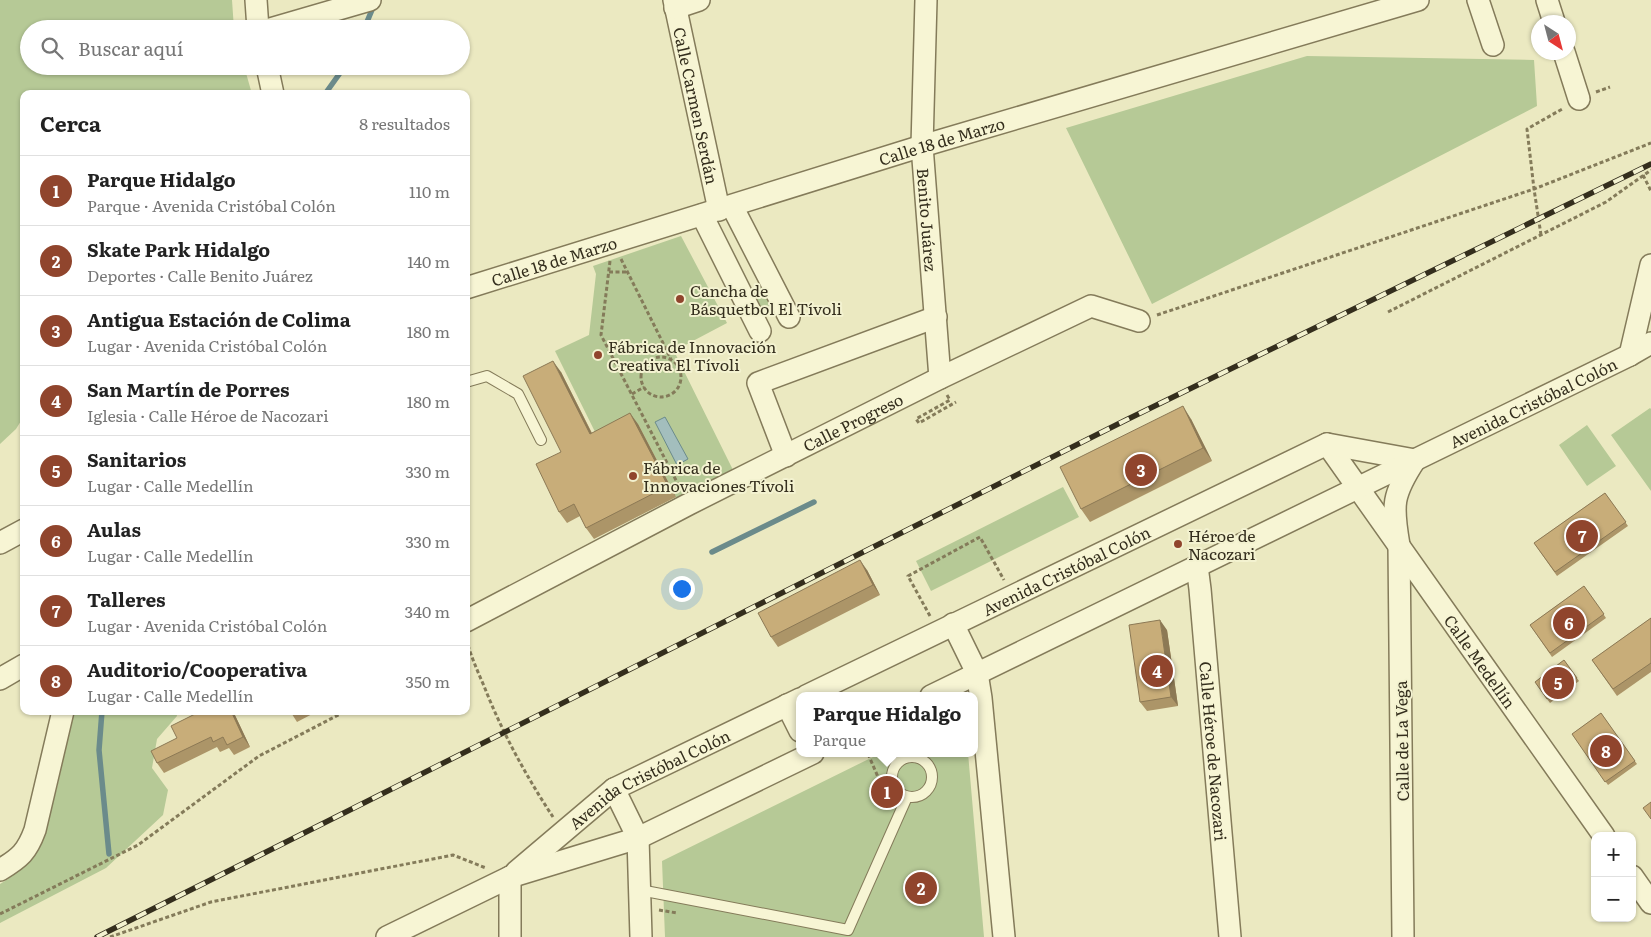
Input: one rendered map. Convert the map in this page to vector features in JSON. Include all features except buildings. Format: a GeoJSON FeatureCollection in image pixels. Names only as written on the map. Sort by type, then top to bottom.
{"type":"FeatureCollection","features":[{"type":"Feature","properties":{"kind":"street"},"geometry":{"type":"LineString","coordinates":[[256,0],[257,20]]}},
{"type":"Feature","properties":{"kind":"street"},"geometry":{"type":"LineString","coordinates":[[301,20],[370,0]]}},
{"type":"Feature","properties":{"kind":"street"},"geometry":{"type":"LineString","coordinates":[[674,4],[699,0]]}},
{"type":"Feature","properties":{"kind":"street","name":"Benito Juárez"},"geometry":{"type":"LineString","coordinates":[[926,0],[922,146],[940,378]]}},
{"type":"Feature","properties":{"kind":"street","name":"Calle 18 de Marzo"},"geometry":{"type":"LineString","coordinates":[[470,287],[922,146],[1418,0]]}},
{"type":"Feature","properties":{"kind":"street"},"geometry":{"type":"LineString","coordinates":[[1478,0],[1493,45]]}},
{"type":"Feature","properties":{"kind":"street"},"geometry":{"type":"LineString","coordinates":[[1547,0],[1552,15]]}},
{"type":"Feature","properties":{"kind":"street","name":"Calle Carmen Serdán"},"geometry":{"type":"LineString","coordinates":[[674,4],[718,210]]}},
{"type":"Feature","properties":{"kind":"street"},"geometry":{"type":"LineString","coordinates":[[1567,60],[1579,99]]}},
{"type":"Feature","properties":{"kind":"street"},"geometry":{"type":"LineString","coordinates":[[269,75],[273,90]]}},
{"type":"Feature","properties":{"kind":"street"},"geometry":{"type":"LineString","coordinates":[[718,210],[786,311],[757,325],[718,210]]}},
{"type":"Feature","properties":{"kind":"street"},"geometry":{"type":"LineString","coordinates":[[1630,355],[1651,265]]}},
{"type":"Feature","properties":{"kind":"street","name":"Calle Progreso"},"geometry":{"type":"LineString","coordinates":[[470,619],[688,504],[940,378],[1091,306],[1139,321]]}},
{"type":"Feature","properties":{"kind":"street"},"geometry":{"type":"LineString","coordinates":[[786,456],[758,383],[936,317]]}},
{"type":"Feature","properties":{"kind":"street","name":"Avenida Cristóbal Colón"},"geometry":{"type":"LineString","coordinates":[[939,692],[1630,355],[1651,343]]}},
{"type":"Feature","properties":{"kind":"street"},"geometry":{"type":"LineString","coordinates":[[1327,444],[1415,460],[1403,478],[1395,498],[1394,519],[1399,545]]}},
{"type":"Feature","properties":{"kind":"street"},"geometry":{"type":"LineString","coordinates":[[1327,444],[1358,487]]}},
{"type":"Feature","properties":{"kind":"street","name":"Avenida Cristóbal Colón"},"geometry":{"type":"LineString","coordinates":[[813,692],[1327,444]]}},
{"type":"Feature","properties":{"kind":"street","name":"Calle Medellín"},"geometry":{"type":"LineString","coordinates":[[1358,487],[1601,832]]}},
{"type":"Feature","properties":{"kind":"street"},"geometry":{"type":"LineString","coordinates":[[0,543],[20,532]]}},
{"type":"Feature","properties":{"kind":"street","name":"Calle de La Vega"},"geometry":{"type":"LineString","coordinates":[[1399,545],[1403,937]]}},
{"type":"Feature","properties":{"kind":"street","name":"Calle Héroe de Nacozari"},"geometry":{"type":"LineString","coordinates":[[1197,566],[1230,937]]}},
{"type":"Feature","properties":{"kind":"street"},"geometry":{"type":"LineString","coordinates":[[945,628],[977,673],[982,698],[1004,937]]}},
{"type":"Feature","properties":{"kind":"street"},"geometry":{"type":"LineString","coordinates":[[0,679],[20,667]]}},
{"type":"Feature","properties":{"kind":"street","name":"Avenida Cristóbal Colón"},"geometry":{"type":"LineString","coordinates":[[510,877],[614,788],[796,700]]}},
{"type":"Feature","properties":{"kind":"street"},"geometry":{"type":"LineString","coordinates":[[0,870],[20,857],[26,850],[35,830],[62,715]]}},
{"type":"Feature","properties":{"kind":"street","name":"Avenida Cristóbal Colón"},"geometry":{"type":"LineString","coordinates":[[387,937],[510,877],[638,838],[805,757]]}},
{"type":"Feature","properties":{"kind":"street"},"geometry":{"type":"LineString","coordinates":[[614,788],[638,838],[641,937]]}},
{"type":"Feature","properties":{"kind":"street"},"geometry":{"type":"LineString","coordinates":[[510,877],[510,937]]}},
{"type":"Feature","properties":{"kind":"street"},"geometry":{"type":"LineString","coordinates":[[1633,877],[1651,903]]}},
{"type":"Feature","properties":{"kind":"lane"},"geometry":{"type":"LineString","coordinates":[[470,381],[487,376],[518,394],[541,440]]}},
{"type":"Feature","properties":{"kind":"lane"},"geometry":{"type":"LineString","coordinates":[[908,758],[920,759],[932,774],[930,786],[920,796],[907,797],[895,789],[892,776],[893,770],[897,764],[908,758]]}},
{"type":"Feature","properties":{"kind":"lane"},"geometry":{"type":"LineString","coordinates":[[640,890],[848,930],[907,797]]}},
{"type":"Feature","properties":{"kind":"path"},"geometry":{"type":"LineString","coordinates":[[1541,235],[1527,130],[1579,99],[1610,87]]}},
{"type":"Feature","properties":{"kind":"path"},"geometry":{"type":"LineString","coordinates":[[1139,321],[1534,188],[1651,143]]}},
{"type":"Feature","properties":{"kind":"path"},"geometry":{"type":"LineString","coordinates":[[1388,312],[1606,202],[1651,170]]}},
{"type":"Feature","properties":{"kind":"path"},"geometry":{"type":"LineString","coordinates":[[1643,175],[1651,192]]}},
{"type":"Feature","properties":{"kind":"path"},"geometry":{"type":"LineString","coordinates":[[671,359],[658,357],[647,362],[641,374],[644,387],[648,392],[660,397],[673,393],[680,382],[680,369],[671,359],[627,272],[609,272],[601,335],[688,504]]}},
{"type":"Feature","properties":{"kind":"path"},"geometry":{"type":"LineString","coordinates":[[632,394],[644,387]]}},
{"type":"Feature","properties":{"kind":"path"},"geometry":{"type":"LineString","coordinates":[[919,423],[956,402]]}},
{"type":"Feature","properties":{"kind":"path"},"geometry":{"type":"LineString","coordinates":[[945,628],[908,576],[980,537],[1012,596]]}},
{"type":"Feature","properties":{"kind":"path"},"geometry":{"type":"LineString","coordinates":[[470,655],[509,742],[537,793],[563,832]]}},
{"type":"Feature","properties":{"kind":"path"},"geometry":{"type":"LineString","coordinates":[[0,914],[138,845],[259,756],[338,715]]}},
{"type":"Feature","properties":{"kind":"path"},"geometry":{"type":"LineString","coordinates":[[869,757],[892,807]]}},
{"type":"Feature","properties":{"kind":"path"},"geometry":{"type":"LineString","coordinates":[[110,937],[212,902],[453,855],[510,877]]}},
{"type":"Feature","properties":{"kind":"green space"},"geometry":{"type":"Polygon","coordinates":[[[0,0],[232,0],[233,20],[20,20],[20,75],[247,75],[251,90],[20,90],[20,422],[0,444],[0,0]]]}},
{"type":"Feature","properties":{"kind":"green space"},"geometry":{"type":"Polygon","coordinates":[[[1307,56],[1534,60],[1537,106],[1152,304],[1066,128],[1307,56]]]}},
{"type":"Feature","properties":{"kind":"green space"},"geometry":{"type":"Polygon","coordinates":[[[681,236],[727,323],[674,351],[734,472],[678,501],[638,424],[601,444],[555,351],[589,335],[596,274],[593,266],[681,236]]]}},
{"type":"Feature","properties":{"kind":"green space"},"geometry":{"type":"Polygon","coordinates":[[[767,281],[777,302],[757,313],[746,292],[767,281]]]}},
{"type":"Feature","properties":{"kind":"green space"},"geometry":{"type":"Polygon","coordinates":[[[1651,409],[1651,491],[1611,435],[1651,409]]]}},
{"type":"Feature","properties":{"kind":"green space"},"geometry":{"type":"Polygon","coordinates":[[[1587,425],[1616,466],[1587,486],[1559,445],[1587,425]]]}},
{"type":"Feature","properties":{"kind":"green space"},"geometry":{"type":"Polygon","coordinates":[[[1063,487],[1079,517],[931,591],[916,561],[1063,487]]]}},
{"type":"Feature","properties":{"kind":"green space"},"geometry":{"type":"Polygon","coordinates":[[[73,715],[177,715],[157,739],[152,768],[168,790],[163,815],[106,868],[0,923],[0,884],[39,850],[57,788],[73,715]]]}},
{"type":"Feature","properties":{"kind":"green space"},"geometry":{"type":"Polygon","coordinates":[[[873,757],[968,757],[984,937],[665,937],[662,861],[873,757]]]}},
{"type":"Feature","properties":{"kind":"water"},"geometry":{"type":"Polygon","coordinates":[[[665,417],[688,459],[677,465],[655,422],[665,417]]]}},
{"type":"Feature","properties":{"kind":"waterway"},"geometry":{"type":"LineString","coordinates":[[368,20],[374,5]]}},
{"type":"Feature","properties":{"kind":"waterway"},"geometry":{"type":"LineString","coordinates":[[328,90],[339,75]]}},
{"type":"Feature","properties":{"kind":"waterway"},"geometry":{"type":"LineString","coordinates":[[712,552],[814,502]]}},
{"type":"Feature","properties":{"kind":"waterway"},"geometry":{"type":"LineString","coordinates":[[102,715],[99,750],[109,854]]}},
{"type":"Feature","properties":{"kind":"railway"},"geometry":{"type":"LineString","coordinates":[[97,937],[1126,420],[1651,164]]}},
{"type":"Feature","properties":{"kind":"place","name":"Cancha de Básquetbol El Tívoli"},"geometry":{"type":"Point","coordinates":[680,299]}},
{"type":"Feature","properties":{"kind":"place","name":"Fábrica de Innovación Creativa El Tívoli"},"geometry":{"type":"Point","coordinates":[598,355]}},
{"type":"Feature","properties":{"kind":"place","name":"Antigua Estación de Colima"},"geometry":{"type":"Point","coordinates":[1141,470]}},
{"type":"Feature","properties":{"kind":"place","name":"Fábrica de Innovaciones Tívoli"},"geometry":{"type":"Point","coordinates":[633,476]}},
{"type":"Feature","properties":{"kind":"place","name":"Talleres"},"geometry":{"type":"Point","coordinates":[1582,536]}},
{"type":"Feature","properties":{"kind":"place","name":"Héroe de Nacozari"},"geometry":{"type":"Point","coordinates":[1178,544]}},
{"type":"Feature","properties":{"kind":"place","name":"Aulas"},"geometry":{"type":"Point","coordinates":[1569,623]}},
{"type":"Feature","properties":{"kind":"place","name":"San Martín de Porres"},"geometry":{"type":"Point","coordinates":[1157,671]}},
{"type":"Feature","properties":{"kind":"place","name":"Sanitarios"},"geometry":{"type":"Point","coordinates":[1558,683]}},
{"type":"Feature","properties":{"kind":"place","name":"Auditorio/Cooperativa"},"geometry":{"type":"Point","coordinates":[1606,751]}},
{"type":"Feature","properties":{"kind":"place","name":"Parque Hidalgo"},"geometry":{"type":"Point","coordinates":[887,792]}},
{"type":"Feature","properties":{"kind":"place","name":"Skate Park Hidalgo"},"geometry":{"type":"Point","coordinates":[921,888]}}]}
